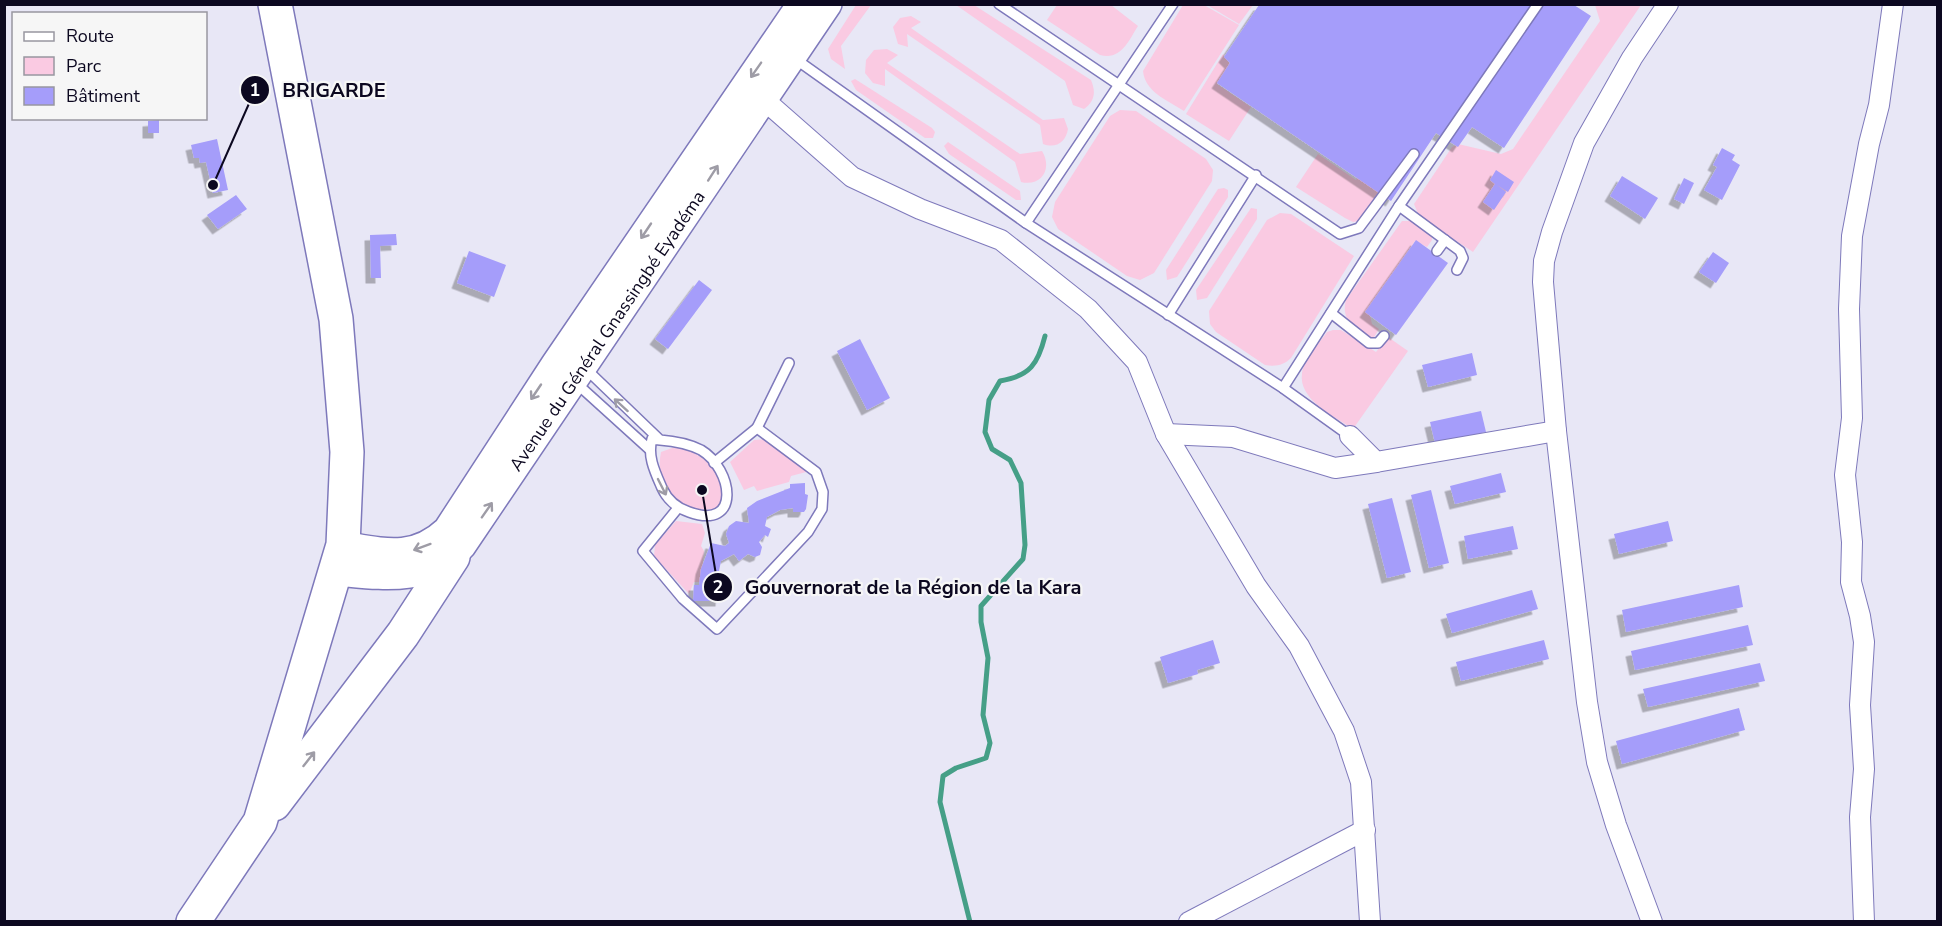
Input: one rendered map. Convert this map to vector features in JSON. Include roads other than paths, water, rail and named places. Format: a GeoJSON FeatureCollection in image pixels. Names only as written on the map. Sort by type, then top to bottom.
{"type":"FeatureCollection","features":[{"type":"Feature","properties":{"kind":"highway"},"geometry":{"type":"LineString","coordinates":[[260,822],[340,559],[347,452],[336,319],[275,4]]}},
{"type":"Feature","properties":{"kind":"highway"},"geometry":{"type":"LineString","coordinates":[[192,921],[260,822],[403,634],[453,557]]}},
{"type":"Feature","properties":{"kind":"main road","name":"Avenue du Général Gnassingbé Eyadéma"},"geometry":{"type":"LineString","coordinates":[[340,559],[396,578],[429,571],[453,557],[580,375],[762,98],[801,4]]}},
{"type":"Feature","properties":{"kind":"main road","name":"Avenue du Général Gnassingbé Eyadéma"},"geometry":{"type":"LineString","coordinates":[[340,559],[419,549],[435,541],[447,530],[564,350],[783,50],[828,4]]}},
{"type":"Feature","properties":{"kind":"main road"},"geometry":{"type":"LineString","coordinates":[[564,350],[580,375]]}},
{"type":"Feature","properties":{"kind":"street"},"geometry":{"type":"LineString","coordinates":[[1652,921],[1616,825],[1597,762],[1587,702],[1544,308],[1544,261],[1584,143],[1632,58],[1668,4]]}},
{"type":"Feature","properties":{"kind":"street"},"geometry":{"type":"LineString","coordinates":[[1864,921],[1860,817],[1864,769],[1860,705],[1864,642],[1851,582],[1852,542],[1845,475],[1852,418],[1849,309],[1852,236],[1869,144],[1879,105],[1893,4]]}},
{"type":"Feature","properties":{"kind":"street"},"geometry":{"type":"LineString","coordinates":[[762,98],[852,177],[920,209],[1000,240],[1088,309],[1137,362],[1166,434],[1256,586],[1299,646],[1344,731],[1361,782],[1370,921]]}},
{"type":"Feature","properties":{"kind":"street"},"geometry":{"type":"LineString","coordinates":[[1166,434],[1233,436],[1335,468],[1556,431]]}},
{"type":"Feature","properties":{"kind":"street"},"geometry":{"type":"LineString","coordinates":[[1350,436],[1376,462]]}},
{"type":"Feature","properties":{"kind":"street"},"geometry":{"type":"LineString","coordinates":[[1189,921],[1365,830]]}},
{"type":"Feature","properties":{"kind":"lane"},"geometry":{"type":"LineString","coordinates":[[999,4],[1256,175],[1340,234],[1359,228],[1414,154]]}},
{"type":"Feature","properties":{"kind":"lane"},"geometry":{"type":"LineString","coordinates":[[1026,223],[1173,4]]}},
{"type":"Feature","properties":{"kind":"lane"},"geometry":{"type":"LineString","coordinates":[[1282,388],[1399,206],[1538,4]]}},
{"type":"Feature","properties":{"kind":"lane"},"geometry":{"type":"LineString","coordinates":[[783,50],[1026,223],[1282,388],[1350,436]]}},
{"type":"Feature","properties":{"kind":"lane"},"geometry":{"type":"LineString","coordinates":[[1168,315],[1256,175]]}},
{"type":"Feature","properties":{"kind":"lane"},"geometry":{"type":"LineString","coordinates":[[1399,206],[1462,254],[1457,270]]}},
{"type":"Feature","properties":{"kind":"lane"},"geometry":{"type":"LineString","coordinates":[[1437,251],[1444,240]]}},
{"type":"Feature","properties":{"kind":"lane"},"geometry":{"type":"LineString","coordinates":[[1331,313],[1369,343],[1378,343],[1384,336]]}},
{"type":"Feature","properties":{"kind":"lane"},"geometry":{"type":"LineString","coordinates":[[714,463],[757,428],[789,363]]}},
{"type":"Feature","properties":{"kind":"lane"},"geometry":{"type":"LineString","coordinates":[[580,375],[660,440]]}},
{"type":"Feature","properties":{"kind":"lane"},"geometry":{"type":"LineString","coordinates":[[580,375],[649,449],[664,492],[678,508],[709,517],[718,515],[723,509],[727,489],[725,479],[702,450],[675,441],[652,439],[649,449]]}},
{"type":"Feature","properties":{"kind":"lane"},"geometry":{"type":"LineString","coordinates":[[678,508],[643,551],[682,599],[717,629],[808,532],[822,509],[823,492],[816,472],[757,428]]}},
{"type":"Feature","properties":{"kind":"waterway"},"geometry":{"type":"LineString","coordinates":[[970,922],[940,802],[943,776],[956,768],[986,758],[990,743],[983,715],[988,658],[981,622],[981,606],[1023,559],[1025,545],[1021,483],[1010,460],[992,449],[985,432],[989,400],[1000,381],[1019,376],[1031,367],[1036,361],[1045,336]]}},
{"type":"Feature","properties":{"kind":"place","name":"BRIGARDE"},"geometry":{"type":"Point","coordinates":[213,185]}},
{"type":"Feature","properties":{"kind":"place","name":"Gouvernorat de la Région de la Kara"},"geometry":{"type":"Point","coordinates":[702,490]}}]}
